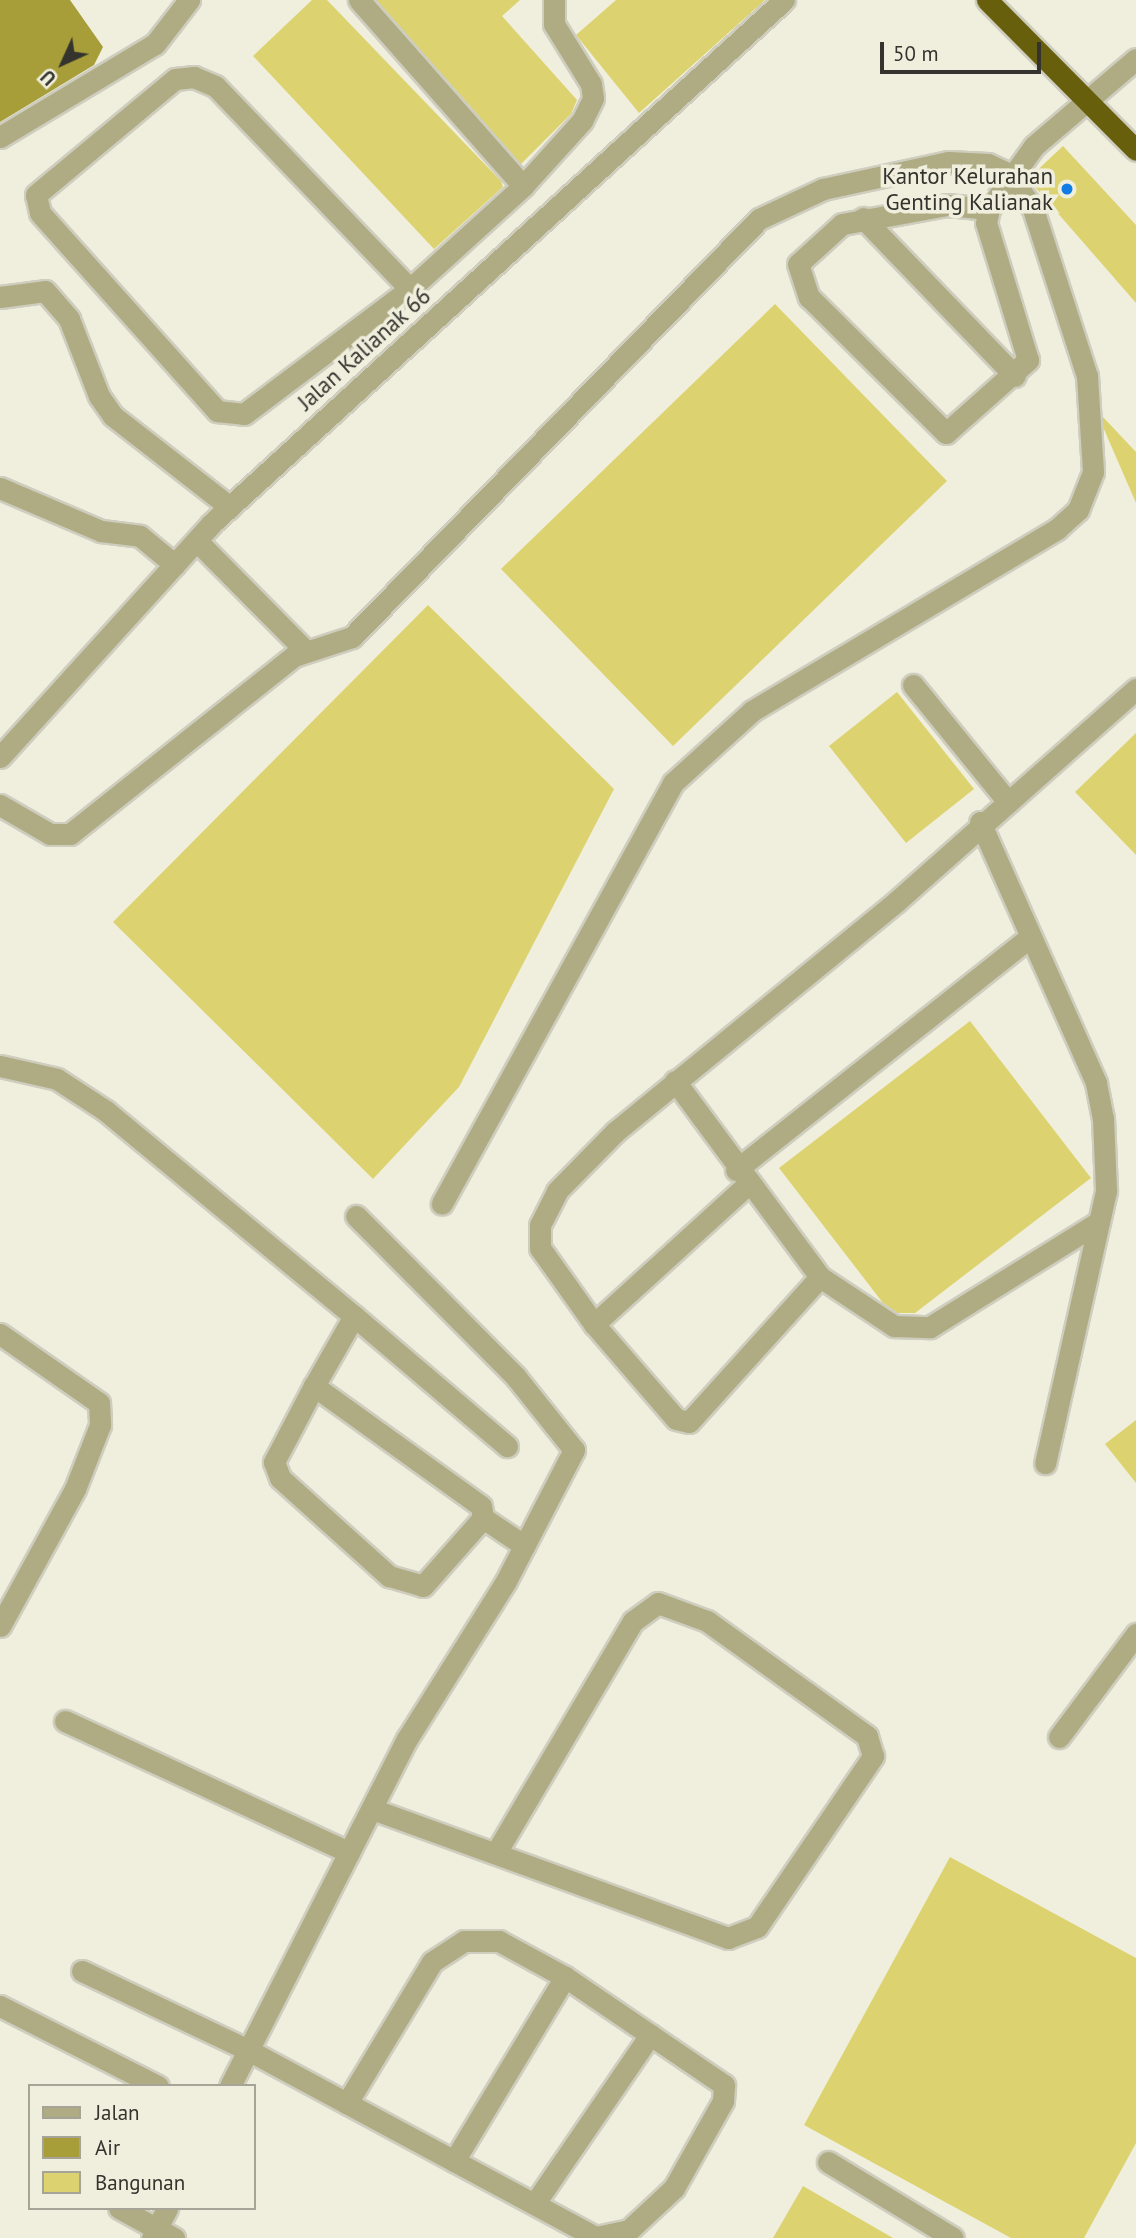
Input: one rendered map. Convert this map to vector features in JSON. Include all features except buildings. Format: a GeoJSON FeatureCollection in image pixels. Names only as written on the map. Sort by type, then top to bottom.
{"type":"FeatureCollection","features":[{"type":"Feature","properties":{"kind":"highway"},"geometry":{"type":"LineString","coordinates":[[987,0],[1136,150]]}},
{"type":"Feature","properties":{"kind":"lane"},"geometry":{"type":"LineString","coordinates":[[0,137],[155,44],[189,0]]}},
{"type":"Feature","properties":{"kind":"lane"},"geometry":{"type":"LineString","coordinates":[[359,0],[523,186]]}},
{"type":"Feature","properties":{"kind":"lane"},"geometry":{"type":"LineString","coordinates":[[410,289],[215,86],[194,77],[175,79],[36,195],[40,213],[225,415],[254,411],[410,289],[523,186],[582,121],[593,98],[554,24],[554,0]]}},
{"type":"Feature","properties":{"kind":"lane","name":"Jalan Kalianak 66"},"geometry":{"type":"LineString","coordinates":[[0,757],[230,507],[784,0]]}},
{"type":"Feature","properties":{"kind":"lane"},"geometry":{"type":"LineString","coordinates":[[989,209],[947,205],[863,218],[825,236],[798,264],[810,297],[946,433],[1015,376],[1029,354],[986,223],[989,209],[1009,174],[1087,100],[1136,59]]}},
{"type":"Feature","properties":{"kind":"lane"},"geometry":{"type":"LineString","coordinates":[[0,806],[50,834],[70,834],[304,649],[352,637],[759,219],[823,189],[948,162],[988,164],[1009,174],[1033,209],[1087,376],[1093,472],[1078,510],[1057,529],[752,711],[673,783],[442,1204]]}},
{"type":"Feature","properties":{"kind":"lane"},"geometry":{"type":"LineString","coordinates":[[863,218],[1015,376]]}},
{"type":"Feature","properties":{"kind":"lane"},"geometry":{"type":"LineString","coordinates":[[0,297],[45,291],[69,319],[99,396],[113,416],[230,507]]}},
{"type":"Feature","properties":{"kind":"lane"},"geometry":{"type":"LineString","coordinates":[[0,488],[101,531],[140,536],[175,565]]}},
{"type":"Feature","properties":{"kind":"lane"},"geometry":{"type":"LineString","coordinates":[[197,541],[304,649]]}},
{"type":"Feature","properties":{"kind":"lane"},"geometry":{"type":"LineString","coordinates":[[913,685],[1008,802]]}},
{"type":"Feature","properties":{"kind":"lane"},"geometry":{"type":"LineString","coordinates":[[820,1277],[689,1422],[676,1419],[594,1324],[540,1248],[540,1225],[557,1191],[676,1081],[896,902],[980,822],[1008,802],[1136,689]]}},
{"type":"Feature","properties":{"kind":"lane"},"geometry":{"type":"LineString","coordinates":[[980,822],[1027,939],[1096,1083],[1106,1155],[1099,1222],[1045,1463]]}},
{"type":"Feature","properties":{"kind":"lane"},"geometry":{"type":"LineString","coordinates":[[594,1324],[742,1177],[1027,939]]}},
{"type":"Feature","properties":{"kind":"lane"},"geometry":{"type":"LineString","coordinates":[[0,1066],[57,1079],[106,1111],[507,1446]]}},
{"type":"Feature","properties":{"kind":"lane"},"geometry":{"type":"LineString","coordinates":[[676,1081],[742,1177],[812,1259],[820,1277],[911,1331],[930,1327],[1099,1222]]}},
{"type":"Feature","properties":{"kind":"lane"},"geometry":{"type":"LineString","coordinates":[[231,2084],[407,1739],[525,1546],[574,1450],[568,1436],[356,1216]]}},
{"type":"Feature","properties":{"kind":"lane"},"geometry":{"type":"LineString","coordinates":[[354,1316],[274,1462],[280,1478],[388,1576],[423,1586],[483,1518]]}},
{"type":"Feature","properties":{"kind":"lane"},"geometry":{"type":"LineString","coordinates":[[0,1334],[99,1403],[100,1425],[75,1489],[0,1626]]}},
{"type":"Feature","properties":{"kind":"lane"},"geometry":{"type":"LineString","coordinates":[[314,1386],[470,1493],[483,1518],[525,1546]]}},
{"type":"Feature","properties":{"kind":"lane"},"geometry":{"type":"LineString","coordinates":[[373,1810],[497,1851],[728,1938],[757,1927],[873,1756],[867,1736],[707,1621],[659,1603],[634,1620],[497,1851]]}},
{"type":"Feature","properties":{"kind":"lane"},"geometry":{"type":"LineString","coordinates":[[1059,1737],[1136,1634]]}},
{"type":"Feature","properties":{"kind":"lane"},"geometry":{"type":"LineString","coordinates":[[65,1721],[349,1852]]}},
{"type":"Feature","properties":{"kind":"lane"},"geometry":{"type":"LineString","coordinates":[[82,1971],[248,2050],[347,2104],[454,2161],[536,2203],[596,2237],[629,2230],[674,2188],[723,2101],[724,2085],[565,1977],[499,1941],[464,1941],[432,1962],[347,2104]]}},
{"type":"Feature","properties":{"kind":"lane"},"geometry":{"type":"LineString","coordinates":[[454,2161],[565,1977]]}},
{"type":"Feature","properties":{"kind":"lane"},"geometry":{"type":"LineString","coordinates":[[0,2006],[154,2084]]}},
{"type":"Feature","properties":{"kind":"lane"},"geometry":{"type":"LineString","coordinates":[[536,2203],[650,2035]]}},
{"type":"Feature","properties":{"kind":"lane"},"geometry":{"type":"LineString","coordinates":[[828,2162],[953,2238]]}},
{"type":"Feature","properties":{"kind":"lane"},"geometry":{"type":"LineString","coordinates":[[122,2210],[161,2235],[167,2210]]}},
{"type":"Feature","properties":{"kind":"water"},"geometry":{"type":"Polygon","coordinates":[[[0,0],[70,0],[103,47],[94,65],[0,122],[0,0]]]}},
{"type":"Feature","properties":{"kind":"place","name":"Kantor Kelurahan Genting Kalianak"},"geometry":{"type":"Point","coordinates":[1067,189]}}]}
